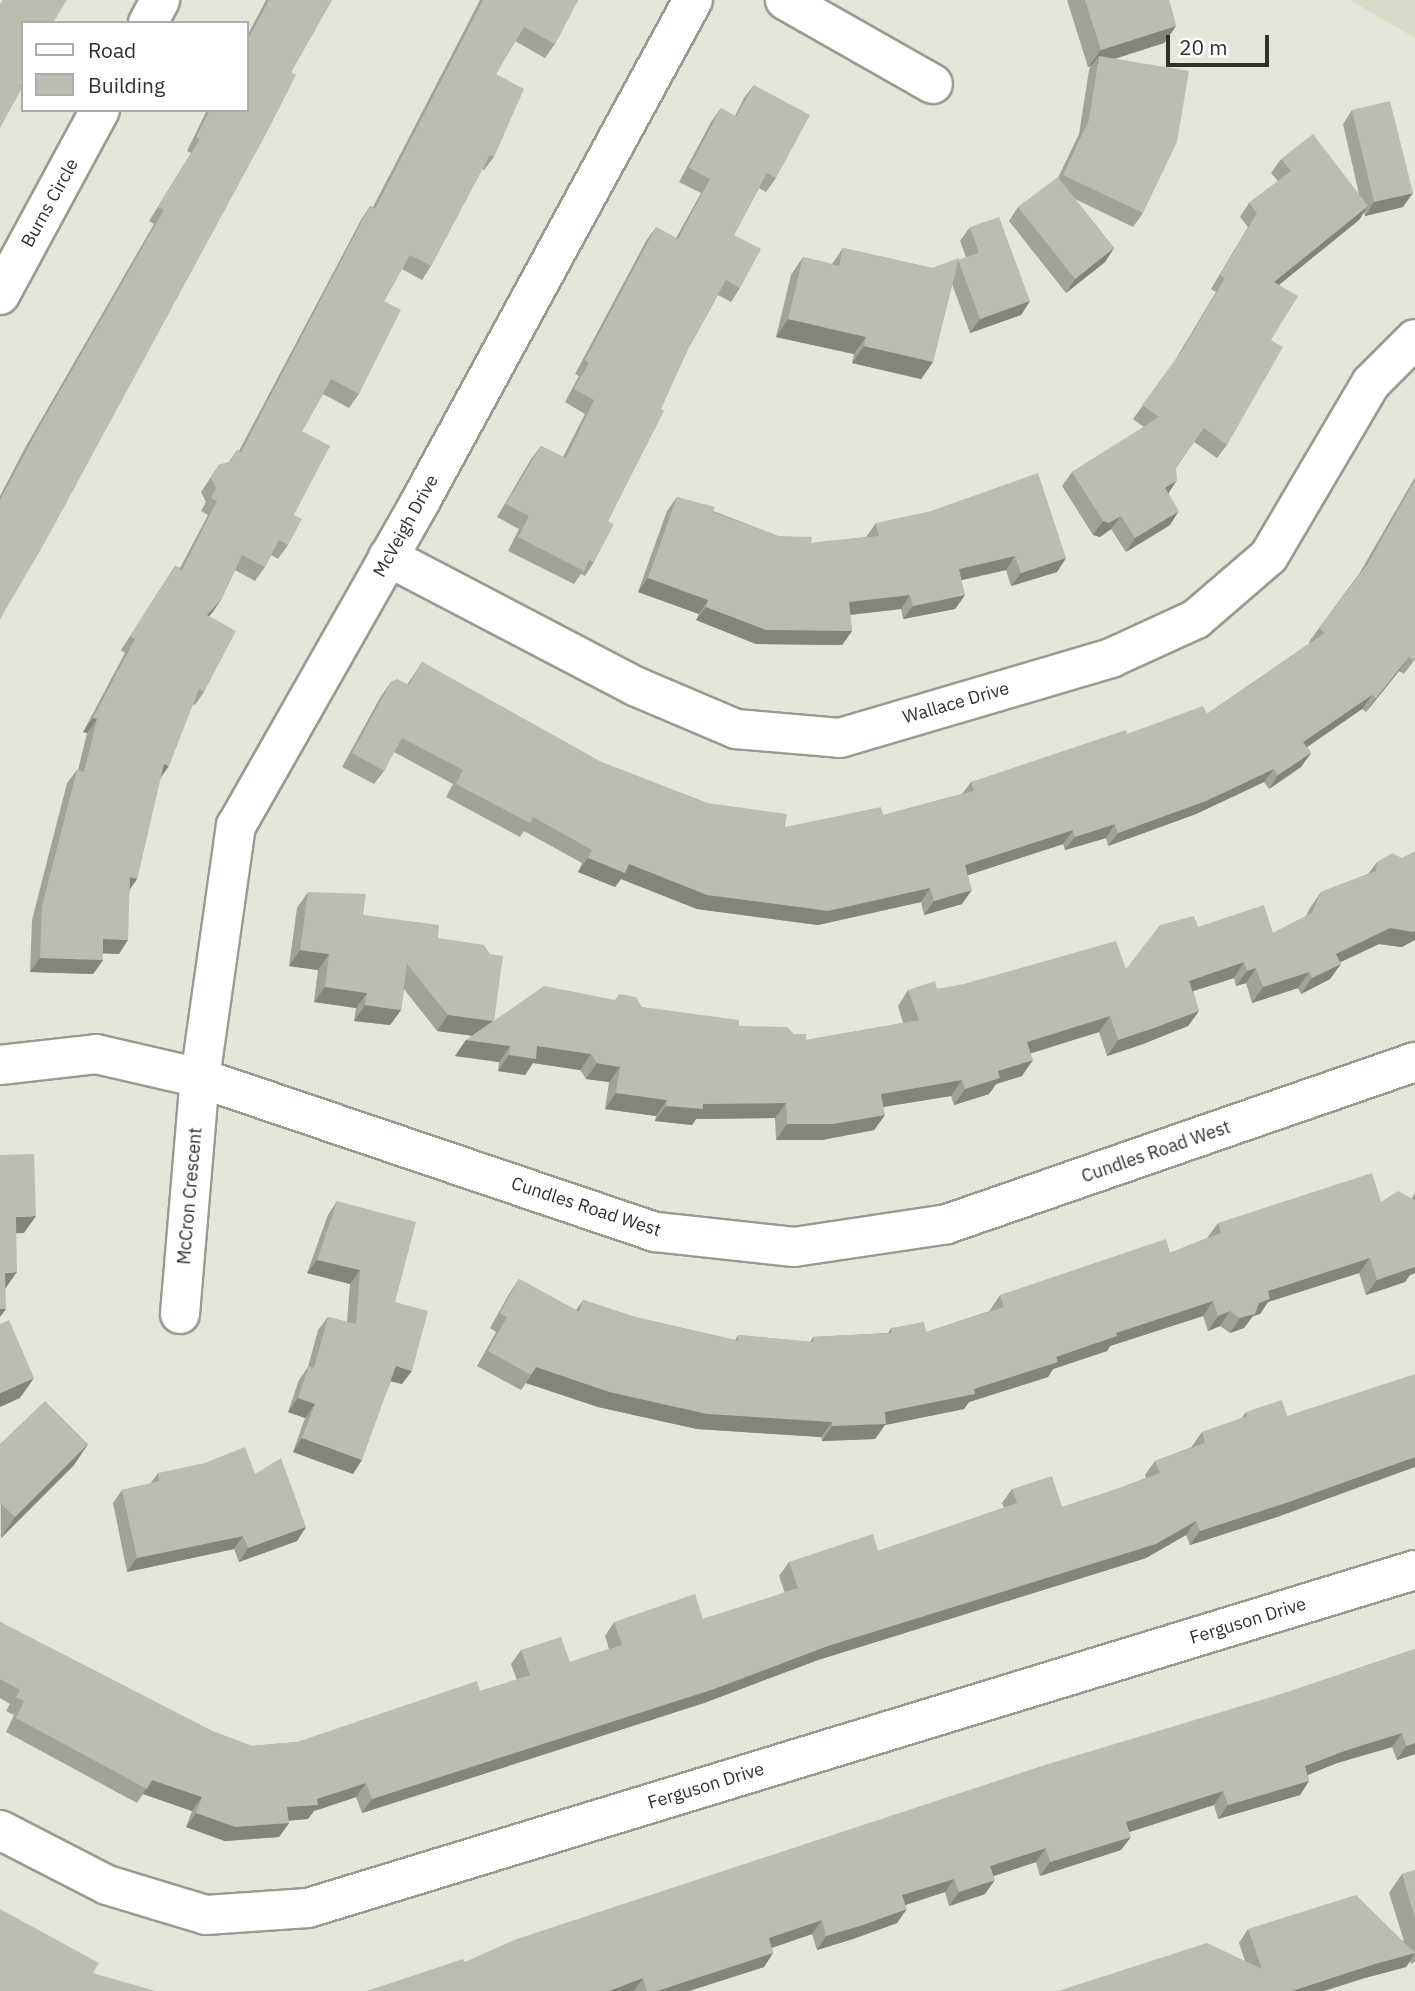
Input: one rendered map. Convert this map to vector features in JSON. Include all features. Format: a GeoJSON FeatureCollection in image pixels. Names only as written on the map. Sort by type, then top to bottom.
{"type":"FeatureCollection","features":[{"type":"Feature","properties":{"kind":"street"},"geometry":{"type":"LineString","coordinates":[[149,21],[160,0]]}},
{"type":"Feature","properties":{"kind":"street","name":"McVeigh Drive"},"geometry":{"type":"LineString","coordinates":[[200,1078],[236,826],[388,557],[693,0]]}},
{"type":"Feature","properties":{"kind":"street"},"geometry":{"type":"LineString","coordinates":[[785,0],[933,84]]}},
{"type":"Feature","properties":{"kind":"street","name":"Burns Circle"},"geometry":{"type":"LineString","coordinates":[[0,295],[99,112]]}},
{"type":"Feature","properties":{"kind":"street","name":"Wallace Drive"},"geometry":{"type":"LineString","coordinates":[[388,557],[637,687],[736,729],[841,738],[1111,658],[1196,618],[1269,556],[1371,383],[1415,339]]}},
{"type":"Feature","properties":{"kind":"street","name":"Cundles Road West"},"geometry":{"type":"LineString","coordinates":[[0,1065],[96,1054],[200,1078],[656,1231],[794,1247],[947,1224],[1415,1062]]}},
{"type":"Feature","properties":{"kind":"street","name":"McCron Crescent"},"geometry":{"type":"LineString","coordinates":[[180,1314],[200,1078]]}},
{"type":"Feature","properties":{"kind":"street","name":"Ferguson Drive"},"geometry":{"type":"LineString","coordinates":[[0,1830],[107,1885],[206,1915],[308,1908],[1415,1570]]}},
{"type":"Feature","properties":{"kind":"shaded area"},"geometry":{"type":"Polygon","coordinates":[[[1350,0],[1415,0],[1415,38],[1350,0]]]}},
{"type":"Feature","properties":{"kind":"building"},"geometry":{"type":"Polygon","coordinates":[[[3,0],[67,0],[54,21],[21,21],[21,90],[0,128],[0,4],[3,0]]]}},
{"type":"Feature","properties":{"kind":"building"},"geometry":{"type":"Polygon","coordinates":[[[269,0],[332,0],[291,72],[296,75],[267,132],[44,544],[0,619],[0,500],[164,210],[158,207],[200,139],[196,137],[209,112],[248,112],[248,39],[269,0]]]}},
{"type":"Feature","properties":{"kind":"building"},"geometry":{"type":"Polygon","coordinates":[[[483,0],[578,0],[555,44],[524,27],[496,74],[524,89],[494,157],[490,155],[431,266],[410,255],[384,301],[401,310],[359,394],[331,379],[302,431],[330,446],[294,515],[302,519],[288,545],[279,540],[265,567],[242,555],[221,600],[207,615],[236,631],[204,692],[199,689],[169,766],[164,764],[137,879],[130,877],[128,940],[103,939],[103,960],[40,958],[42,906],[77,770],[84,772],[97,719],[93,718],[135,639],[130,636],[175,566],[182,570],[217,501],[211,498],[216,488],[211,478],[219,465],[231,461],[237,450],[241,452],[370,206],[375,209],[483,0]]]}},
{"type":"Feature","properties":{"kind":"building"},"geometry":{"type":"Polygon","coordinates":[[[1085,0],[1169,0],[1176,26],[1101,50],[1085,0]]]}},
{"type":"Feature","properties":{"kind":"building"},"geometry":{"type":"Polygon","coordinates":[[[1099,56],[1189,71],[1177,142],[1143,213],[1063,175],[1089,120],[1099,56]]]}},
{"type":"Feature","properties":{"kind":"building"},"geometry":{"type":"Polygon","coordinates":[[[754,85],[810,115],[776,178],[767,173],[734,235],[761,249],[740,288],[726,280],[688,349],[661,409],[664,411],[608,521],[614,524],[594,562],[589,560],[584,571],[518,537],[529,516],[506,504],[541,446],[566,458],[594,400],[574,389],[589,363],[585,360],[656,227],[678,239],[710,179],[689,168],[721,108],[736,117],[754,85]]]}},
{"type":"Feature","properties":{"kind":"building"},"geometry":{"type":"Polygon","coordinates":[[[1390,101],[1413,193],[1374,202],[1352,110],[1390,101]]]}},
{"type":"Feature","properties":{"kind":"building"},"geometry":{"type":"Polygon","coordinates":[[[1313,134],[1368,206],[1274,282],[1298,296],[1271,340],[1283,347],[1227,445],[1204,428],[1176,467],[1177,480],[1165,488],[1179,511],[1135,538],[1121,516],[1109,523],[1103,521],[1072,472],[1159,417],[1142,405],[1182,351],[1225,278],[1220,275],[1257,213],[1249,203],[1291,171],[1281,159],[1313,134]]]}},
{"type":"Feature","properties":{"kind":"building"},"geometry":{"type":"Polygon","coordinates":[[[1058,177],[1114,248],[1075,279],[1018,207],[1058,177]]]}},
{"type":"Feature","properties":{"kind":"building"},"geometry":{"type":"Polygon","coordinates":[[[999,217],[1030,301],[980,319],[958,260],[979,253],[970,227],[999,217]]]}},
{"type":"Feature","properties":{"kind":"building"},"geometry":{"type":"Polygon","coordinates":[[[843,248],[932,268],[959,258],[933,362],[864,346],[866,337],[788,319],[803,257],[839,266],[843,248]]]}},
{"type":"Feature","properties":{"kind":"building"},"geometry":{"type":"Polygon","coordinates":[[[1038,473],[1066,558],[1021,573],[1015,556],[959,569],[965,595],[913,606],[910,595],[849,602],[852,631],[766,630],[706,607],[708,600],[648,578],[677,497],[715,507],[713,512],[778,536],[812,537],[811,543],[879,536],[876,523],[931,511],[1038,473]]]}},
{"type":"Feature","properties":{"kind":"building"},"geometry":{"type":"Polygon","coordinates":[[[1415,480],[1415,658],[1413,660],[1409,657],[1376,698],[1372,695],[1303,742],[1311,753],[1278,775],[1274,769],[1206,801],[1118,833],[1115,824],[1075,837],[1073,830],[965,865],[972,890],[934,901],[930,888],[828,911],[707,895],[629,864],[625,873],[588,858],[592,850],[533,817],[530,823],[456,784],[463,770],[402,738],[384,771],[352,753],[391,682],[397,679],[409,685],[422,662],[601,762],[707,803],[787,814],[785,827],[881,807],[883,815],[974,791],[971,782],[1126,730],[1127,734],[1203,706],[1207,714],[1325,633],[1319,628],[1367,565],[1415,480]]]}},
{"type":"Feature","properties":{"kind":"building"},"geometry":{"type":"Polygon","coordinates":[[[1415,851],[1413,932],[1390,928],[1336,954],[1341,964],[1312,978],[1309,972],[1263,987],[1256,968],[1247,971],[1244,962],[1189,981],[1199,1011],[1118,1040],[1110,1016],[1027,1042],[1033,1060],[998,1071],[1000,1078],[965,1089],[962,1080],[881,1094],[885,1115],[833,1124],[787,1124],[786,1103],[703,1104],[703,1109],[666,1106],[667,1100],[616,1093],[620,1067],[597,1063],[591,1054],[537,1046],[536,1059],[509,1055],[510,1046],[466,1040],[493,1021],[448,1015],[407,964],[401,1010],[365,1005],[367,993],[325,987],[329,954],[300,950],[308,892],[366,894],[363,915],[439,925],[438,938],[484,945],[490,954],[503,956],[494,1021],[544,986],[615,1000],[619,994],[636,997],[642,1007],[739,1020],[739,1026],[787,1027],[794,1034],[806,1034],[806,1040],[919,1020],[908,990],[935,981],[937,989],[964,984],[1116,941],[1126,969],[1160,925],[1194,916],[1198,927],[1264,905],[1273,933],[1312,913],[1321,892],[1376,871],[1377,862],[1392,853],[1402,858],[1415,851]]]}},
{"type":"Feature","properties":{"kind":"building"},"geometry":{"type":"Polygon","coordinates":[[[34,1154],[36,1216],[16,1217],[17,1272],[5,1273],[6,1309],[0,1309],[0,1155],[34,1154]]]}},
{"type":"Feature","properties":{"kind":"building"},"geometry":{"type":"Polygon","coordinates":[[[1372,1173],[1381,1202],[1398,1191],[1415,1200],[1415,1267],[1377,1280],[1370,1258],[1268,1291],[1270,1299],[1259,1303],[1255,1314],[1240,1318],[1230,1311],[1218,1316],[1213,1301],[1116,1333],[1117,1336],[1056,1357],[1058,1362],[974,1389],[975,1394],[885,1412],[886,1424],[832,1426],[832,1422],[707,1414],[609,1392],[536,1367],[531,1375],[488,1351],[507,1317],[500,1313],[519,1279],[579,1312],[583,1300],[635,1317],[738,1341],[738,1335],[814,1342],[813,1337],[892,1333],[891,1328],[924,1322],[926,1332],[1004,1307],[1000,1295],[1166,1239],[1170,1253],[1221,1233],[1218,1223],[1372,1173]]]}},
{"type":"Feature","properties":{"kind":"building"},"geometry":{"type":"Polygon","coordinates":[[[337,1201],[416,1222],[395,1302],[428,1311],[412,1371],[396,1366],[362,1460],[302,1438],[315,1404],[298,1398],[309,1366],[314,1368],[328,1317],[356,1324],[360,1270],[317,1260],[337,1201]]]}},
{"type":"Feature","properties":{"kind":"building"},"geometry":{"type":"Polygon","coordinates":[[[9,1320],[34,1378],[0,1393],[0,1324],[9,1320]]]}},
{"type":"Feature","properties":{"kind":"building"},"geometry":{"type":"Polygon","coordinates":[[[1415,1374],[1415,1457],[1200,1531],[1196,1521],[1156,1544],[828,1646],[714,1689],[372,1799],[366,1783],[317,1799],[318,1805],[287,1807],[289,1823],[235,1827],[196,1813],[202,1797],[152,1780],[147,1789],[16,1718],[24,1701],[16,1697],[20,1690],[0,1679],[0,1622],[212,1731],[252,1746],[297,1742],[477,1681],[480,1691],[530,1675],[521,1650],[561,1637],[570,1662],[622,1645],[614,1622],[695,1594],[703,1619],[798,1588],[789,1562],[873,1534],[878,1551],[1017,1503],[1012,1489],[1052,1476],[1062,1507],[1160,1473],[1155,1461],[1205,1443],[1202,1432],[1247,1416],[1246,1412],[1282,1400],[1287,1416],[1415,1374]]]}},
{"type":"Feature","properties":{"kind":"building"},"geometry":{"type":"Polygon","coordinates":[[[45,1401],[88,1444],[15,1517],[0,1503],[0,1444],[45,1401]]]}},
{"type":"Feature","properties":{"kind":"building"},"geometry":{"type":"Polygon","coordinates":[[[245,1447],[255,1474],[281,1458],[306,1527],[248,1548],[243,1536],[137,1558],[122,1490],[159,1481],[158,1473],[205,1463],[245,1447]]]}},
{"type":"Feature","properties":{"kind":"building"},"geometry":{"type":"Polygon","coordinates":[[[1415,1649],[1415,1743],[1406,1746],[1402,1733],[1347,1750],[1305,1766],[1309,1781],[1228,1805],[1223,1791],[1126,1822],[1131,1837],[1050,1862],[1046,1848],[990,1866],[995,1880],[959,1892],[954,1879],[902,1895],[907,1909],[826,1936],[822,1920],[769,1938],[773,1953],[657,1991],[647,1991],[643,1978],[609,1991],[367,1991],[463,1959],[465,1962],[514,1940],[1048,1764],[1288,1692],[1415,1649]]]}},
{"type":"Feature","properties":{"kind":"building"},"geometry":{"type":"Polygon","coordinates":[[[1415,1870],[1415,1918],[1402,1874],[1415,1870]]]}},
{"type":"Feature","properties":{"kind":"building"},"geometry":{"type":"Polygon","coordinates":[[[1356,1895],[1415,1953],[1291,1991],[1058,1991],[1207,1943],[1262,1969],[1248,1929],[1356,1895]]]}},
{"type":"Feature","properties":{"kind":"building"},"geometry":{"type":"Polygon","coordinates":[[[0,1909],[99,1963],[93,1973],[155,1991],[0,1991],[0,1909]]]}}]}
